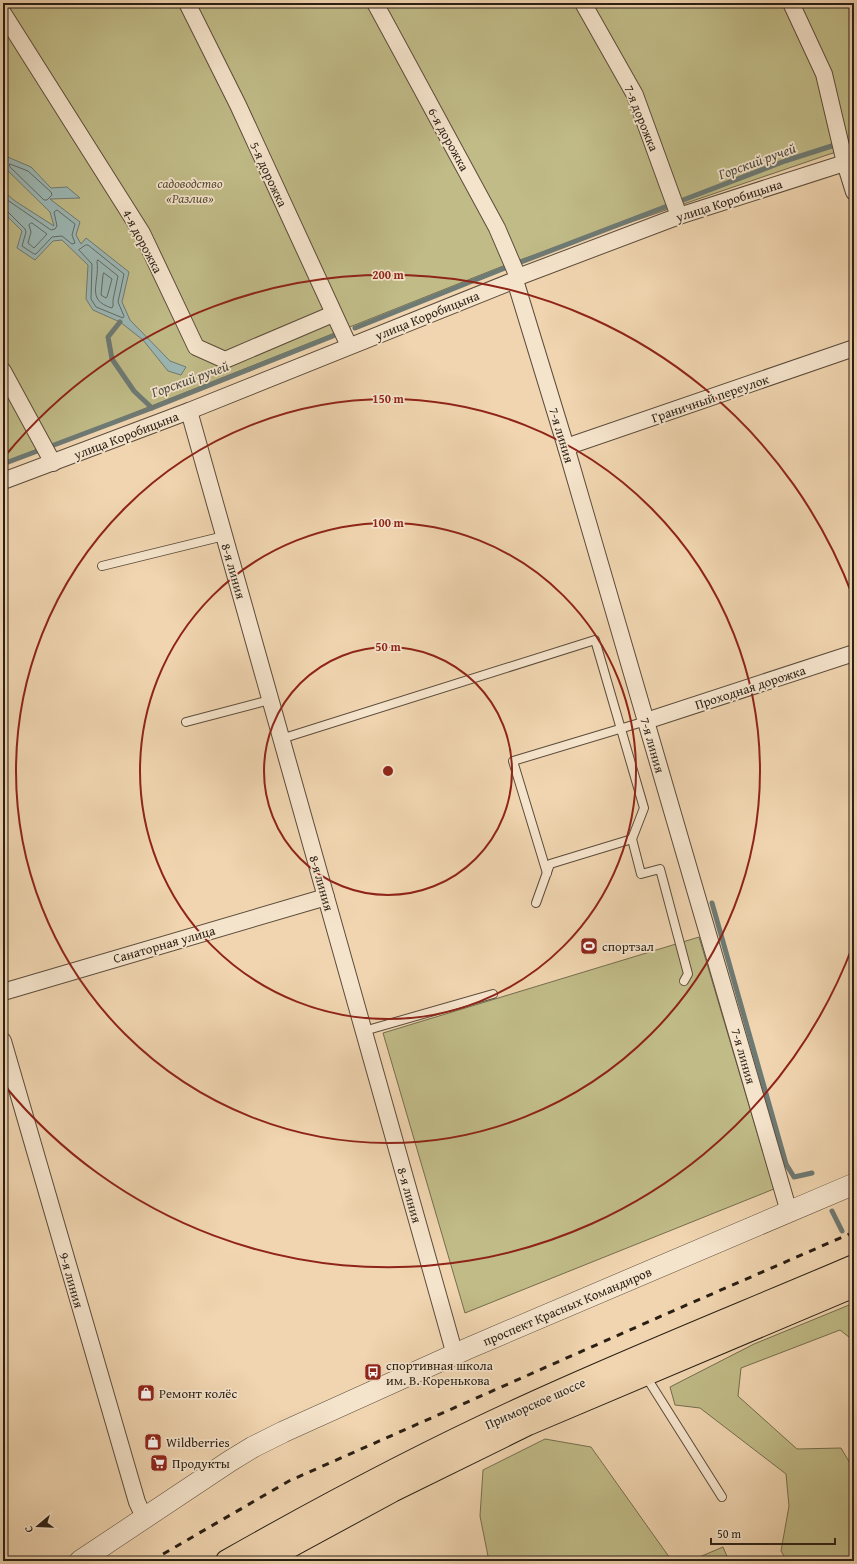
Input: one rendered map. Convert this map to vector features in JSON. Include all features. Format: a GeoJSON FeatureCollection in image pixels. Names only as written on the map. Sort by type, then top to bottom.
{"type":"FeatureCollection","features":[{"type":"Feature","properties":{"kind":"highway","name":"Приморское шоссе"},"geometry":{"type":"LineString","coordinates":[[227,1561],[309,1514],[449,1443],[519,1410],[644,1354],[854,1266]]}},
{"type":"Feature","properties":{"kind":"highway","name":"Приморское шоссе"},"geometry":{"type":"LineString","coordinates":[[263,1561],[392,1491],[528,1424],[854,1286]]}},
{"type":"Feature","properties":{"kind":"street","name":"5-я дорожка"},"geometry":{"type":"LineString","coordinates":[[187,3],[238,105],[349,346]]}},
{"type":"Feature","properties":{"kind":"street","name":"6-я дорожка"},"geometry":{"type":"LineString","coordinates":[[375,3],[497,228],[517,279]]}},
{"type":"Feature","properties":{"kind":"street","name":"7-я дорожка"},"geometry":{"type":"LineString","coordinates":[[583,3],[635,95],[679,216]]}},
{"type":"Feature","properties":{"kind":"street"},"geometry":{"type":"LineString","coordinates":[[791,3],[824,74],[850,162],[854,192]]}},
{"type":"Feature","properties":{"kind":"street","name":"4-я дорожка"},"geometry":{"type":"LineString","coordinates":[[3,13],[142,233],[196,347],[224,360],[333,314]]}},
{"type":"Feature","properties":{"kind":"street","name":"улица Коробицына"},"geometry":{"type":"LineString","coordinates":[[3,481],[189,411],[517,279],[679,216],[850,162]]}},
{"type":"Feature","properties":{"kind":"street","name":"7-я линия"},"geometry":{"type":"LineString","coordinates":[[517,279],[789,1212]]}},
{"type":"Feature","properties":{"kind":"street","name":"Граничный переулок"},"geometry":{"type":"LineString","coordinates":[[566,447],[854,348]]}},
{"type":"Feature","properties":{"kind":"street"},"geometry":{"type":"LineString","coordinates":[[3,371],[53,463]]}},
{"type":"Feature","properties":{"kind":"street","name":"8-я линия"},"geometry":{"type":"LineString","coordinates":[[189,411],[455,1355]]}},
{"type":"Feature","properties":{"kind":"street","name":"Проходная дорожка"},"geometry":{"type":"LineString","coordinates":[[646,721],[854,653]]}},
{"type":"Feature","properties":{"kind":"street","name":"Санаторная улица"},"geometry":{"type":"LineString","coordinates":[[3,992],[326,897]]}},
{"type":"Feature","properties":{"kind":"street","name":"9-я линия"},"geometry":{"type":"LineString","coordinates":[[3,1041],[137,1502],[144,1517]]}},
{"type":"Feature","properties":{"kind":"street","name":"проспект Красных Командиров"},"geometry":{"type":"LineString","coordinates":[[80,1561],[144,1517],[253,1447],[455,1355],[854,1184]]}},
{"type":"Feature","properties":{"kind":"lane"},"geometry":{"type":"LineString","coordinates":[[102,566],[224,536]]}},
{"type":"Feature","properties":{"kind":"lane"},"geometry":{"type":"LineString","coordinates":[[281,739],[595,640],[644,808],[632,838],[641,874],[660,869],[688,974],[684,981]]}},
{"type":"Feature","properties":{"kind":"lane"},"geometry":{"type":"LineString","coordinates":[[186,722],[270,700]]}},
{"type":"Feature","properties":{"kind":"lane"},"geometry":{"type":"LineString","coordinates":[[547,873],[513,761],[646,721]]}},
{"type":"Feature","properties":{"kind":"lane"},"geometry":{"type":"LineString","coordinates":[[536,903],[550,864],[632,838]]}},
{"type":"Feature","properties":{"kind":"lane"},"geometry":{"type":"LineString","coordinates":[[364,1031],[494,994]]}},
{"type":"Feature","properties":{"kind":"lane"},"geometry":{"type":"LineString","coordinates":[[644,1374],[722,1497]]}},
{"type":"Feature","properties":{"kind":"green space","name":"садоводство «Разлив»"},"geometry":{"type":"Polygon","coordinates":[[[3,3],[854,3],[854,147],[508,264],[3,465],[3,3]]]}},
{"type":"Feature","properties":{"kind":"green space"},"geometry":{"type":"Polygon","coordinates":[[[699,937],[774,1189],[465,1313],[383,1033],[699,937]]]}},
{"type":"Feature","properties":{"kind":"green space"},"geometry":{"type":"Polygon","coordinates":[[[854,1303],[854,1341],[840,1330],[741,1368],[738,1396],[797,1449],[841,1448],[854,1470],[854,1561],[787,1561],[781,1551],[789,1506],[786,1474],[700,1408],[675,1405],[670,1387],[754,1344],[854,1303]]]}},
{"type":"Feature","properties":{"kind":"green space"},"geometry":{"type":"Polygon","coordinates":[[[545,1439],[591,1447],[672,1561],[489,1561],[480,1516],[483,1470],[545,1439]]]}},
{"type":"Feature","properties":{"kind":"green space"},"geometry":{"type":"Polygon","coordinates":[[[723,1547],[729,1561],[690,1561],[723,1547]]]}},
{"type":"Feature","properties":{"kind":"water"},"geometry":{"type":"Polygon","coordinates":[[[3,155],[31,167],[51,188],[67,187],[80,198],[50,199],[80,222],[76,235],[81,244],[86,238],[129,272],[122,302],[130,320],[170,361],[186,367],[181,375],[168,371],[143,340],[120,322],[93,310],[86,299],[88,265],[62,240],[53,241],[35,260],[17,248],[22,231],[3,212],[3,191],[15,201],[54,226],[50,212],[3,166],[3,155]]]}},
{"type":"Feature","properties":{"kind":"waterway","name":"Горский ручей"},"geometry":{"type":"LineString","coordinates":[[683,200],[785,161],[838,144]]}},
{"type":"Feature","properties":{"kind":"waterway","name":"Горский ручей"},"geometry":{"type":"LineString","coordinates":[[521,262],[670,205]]}},
{"type":"Feature","properties":{"kind":"waterway","name":"Горский ручей"},"geometry":{"type":"LineString","coordinates":[[355,328],[505,268]]}},
{"type":"Feature","properties":{"kind":"waterway","name":"Горский ручей"},"geometry":{"type":"LineString","coordinates":[[120,322],[108,337],[112,359],[134,391],[152,408],[333,336]]}},
{"type":"Feature","properties":{"kind":"waterway"},"geometry":{"type":"LineString","coordinates":[[54,445],[152,408]]}},
{"type":"Feature","properties":{"kind":"waterway"},"geometry":{"type":"LineString","coordinates":[[3,464],[40,450]]}},
{"type":"Feature","properties":{"kind":"waterway"},"geometry":{"type":"LineString","coordinates":[[712,903],[786,1164],[794,1177],[812,1173]]}},
{"type":"Feature","properties":{"kind":"waterway"},"geometry":{"type":"LineString","coordinates":[[832,1211],[842,1231]]}},
{"type":"Feature","properties":{"kind":"railway"},"geometry":{"type":"LineString","coordinates":[[151,1561],[289,1481],[854,1232]]}},
{"type":"Feature","properties":{"kind":"place","name":"спортзал"},"geometry":{"type":"Point","coordinates":[589,946]}},
{"type":"Feature","properties":{"kind":"place","name":"спортивная школа им. В. Коренькова"},"geometry":{"type":"Point","coordinates":[373,1372]}},
{"type":"Feature","properties":{"kind":"place","name":"Ремонт колёс"},"geometry":{"type":"Point","coordinates":[146,1393]}},
{"type":"Feature","properties":{"kind":"place","name":"Wildberries"},"geometry":{"type":"Point","coordinates":[153,1442]}},
{"type":"Feature","properties":{"kind":"place","name":"Продукты"},"geometry":{"type":"Point","coordinates":[159,1463]}}]}
